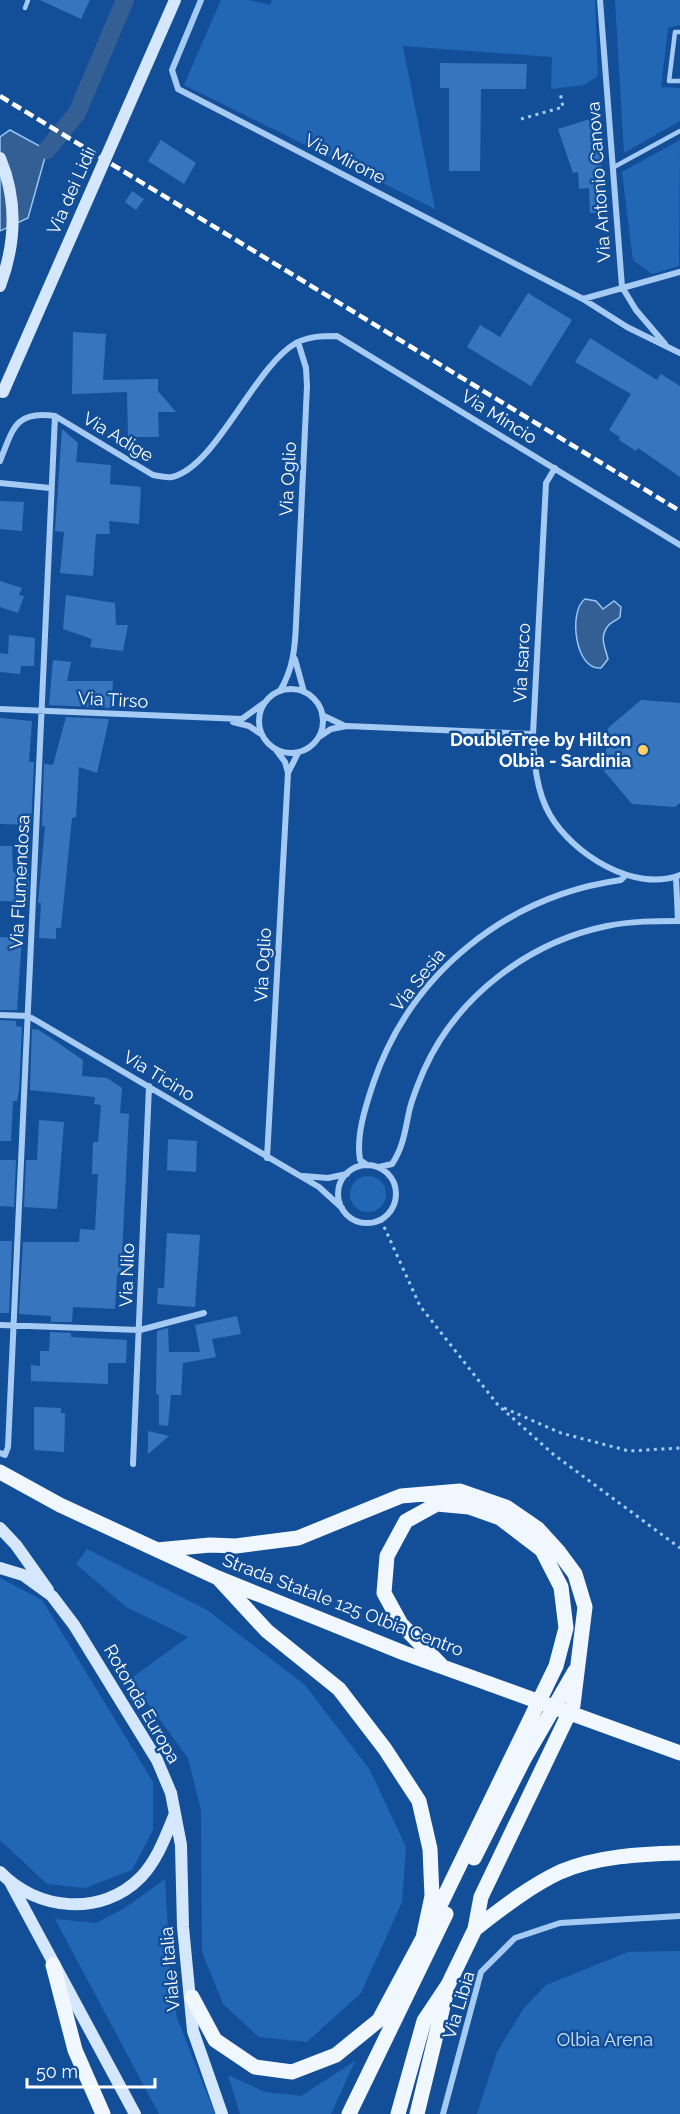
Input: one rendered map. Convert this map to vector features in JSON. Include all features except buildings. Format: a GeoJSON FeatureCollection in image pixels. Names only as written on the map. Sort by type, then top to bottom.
{"type":"FeatureCollection","features":[{"type":"Feature","properties":{"kind":"main road","name":"Via dei Lidi"},"geometry":{"type":"LineString","coordinates":[[2,395],[175,0]]}},
{"type":"Feature","properties":{"kind":"main road"},"geometry":{"type":"LineString","coordinates":[[0,158],[11,193],[14,228],[12,244],[0,286]]}},
{"type":"Feature","properties":{"kind":"main road","name":"Strada Statale 125 Olbia Centro"},"geometry":{"type":"LineString","coordinates":[[0,1472],[60,1505],[218,1578],[404,1653],[680,1753]]}},
{"type":"Feature","properties":{"kind":"main road"},"geometry":{"type":"LineString","coordinates":[[157,1550],[210,1545],[236,1546],[298,1538],[341,1518],[401,1496],[460,1491],[506,1507],[538,1529],[575,1574],[585,1607],[573,1705],[481,1897],[475,1929],[448,1985],[424,2021],[398,2114]]}},
{"type":"Feature","properties":{"kind":"main road"},"geometry":{"type":"LineString","coordinates":[[192,1997],[215,2040],[255,2067],[292,2072],[336,2055],[379,2020],[448,1892],[556,1666],[566,1628],[561,1587],[542,1550],[500,1518],[469,1507],[437,1504],[406,1521],[387,1556],[384,1593],[401,1624],[441,1665]]}},
{"type":"Feature","properties":{"kind":"main road"},"geometry":{"type":"LineString","coordinates":[[0,1528],[30,1563],[52,1596]]}},
{"type":"Feature","properties":{"kind":"main road","name":"Rotonda Europa"},"geometry":{"type":"LineString","coordinates":[[0,1568],[23,1575],[52,1596],[74,1625],[157,1760],[171,1793],[174,1816]]}},
{"type":"Feature","properties":{"kind":"main road"},"geometry":{"type":"LineString","coordinates":[[218,1578],[267,1631],[339,1689],[386,1749],[419,1801],[430,1849],[432,1896],[423,1938]]}},
{"type":"Feature","properties":{"kind":"main road"},"geometry":{"type":"LineString","coordinates":[[350,2114],[439,1928],[524,1760],[579,1665]]}},
{"type":"Feature","properties":{"kind":"main road"},"geometry":{"type":"LineString","coordinates":[[0,1872],[10,1882],[29,1894],[49,1901],[72,1905],[97,1903],[123,1893],[142,1876],[159,1852],[174,1816]]}},
{"type":"Feature","properties":{"kind":"main road","name":"Viale Italia"},"geometry":{"type":"LineString","coordinates":[[174,1816],[181,1845],[183,1928],[192,1997],[193,2031],[222,2114]]}},
{"type":"Feature","properties":{"kind":"main road"},"geometry":{"type":"LineString","coordinates":[[475,1929],[524,1894],[561,1872],[613,1858],[674,1853]]}},
{"type":"Feature","properties":{"kind":"main road"},"geometry":{"type":"LineString","coordinates":[[10,1882],[52,1965],[135,2114]]}},
{"type":"Feature","properties":{"kind":"main road"},"geometry":{"type":"LineString","coordinates":[[52,1965],[75,2050],[103,2114]]}},
{"type":"Feature","properties":{"kind":"main road"},"geometry":{"type":"LineString","coordinates":[[417,2114],[448,1985]]}},
{"type":"Feature","properties":{"kind":"street","name":"Via Mirone"},"geometry":{"type":"LineString","coordinates":[[201,0],[172,70],[177,89],[584,299],[627,327],[680,353]]}},
{"type":"Feature","properties":{"kind":"street","name":"Via Antonio Canova"},"geometry":{"type":"LineString","coordinates":[[600,0],[622,287],[636,310],[667,346]]}},
{"type":"Feature","properties":{"kind":"street"},"geometry":{"type":"LineString","coordinates":[[584,299],[680,272]]}},
{"type":"Feature","properties":{"kind":"street","name":"Via Mincio"},"geometry":{"type":"LineString","coordinates":[[298,342],[315,337],[337,336],[680,545]]}},
{"type":"Feature","properties":{"kind":"street","name":"Via Adige"},"geometry":{"type":"LineString","coordinates":[[0,461],[13,429],[24,417],[39,414],[55,416],[153,475],[171,477],[189,468],[210,447],[279,355],[298,342]]}},
{"type":"Feature","properties":{"kind":"street","name":"Via Oglio"},"geometry":{"type":"LineString","coordinates":[[294,655],[307,386],[306,368],[298,342]]}},
{"type":"Feature","properties":{"kind":"street","name":"Via Flumendosa"},"geometry":{"type":"LineString","coordinates":[[3,1454],[28,1016],[55,416]]}},
{"type":"Feature","properties":{"kind":"street","name":"Via Isarco"},"geometry":{"type":"LineString","coordinates":[[555,468],[546,483],[533,734],[537,778],[550,815],[586,852],[626,875],[651,880],[678,876]]}},
{"type":"Feature","properties":{"kind":"street"},"geometry":{"type":"LineString","coordinates":[[0,483],[50,488]]}},
{"type":"Feature","properties":{"kind":"street"},"geometry":{"type":"LineString","coordinates":[[224,719],[242,719],[280,691],[289,676],[294,655]]}},
{"type":"Feature","properties":{"kind":"street"},"geometry":{"type":"LineString","coordinates":[[294,655],[304,692]]}},
{"type":"Feature","properties":{"kind":"street"},"geometry":{"type":"LineString","coordinates":[[280,691],[292,689],[304,692],[319,706],[322,715],[319,736]]}},
{"type":"Feature","properties":{"kind":"street"},"geometry":{"type":"LineString","coordinates":[[261,734],[260,713],[264,704]]}},
{"type":"Feature","properties":{"kind":"street","name":"Via Tirso"},"geometry":{"type":"LineString","coordinates":[[0,710],[224,719]]}},
{"type":"Feature","properties":{"kind":"street"},"geometry":{"type":"LineString","coordinates":[[322,715],[346,726]]}},
{"type":"Feature","properties":{"kind":"street"},"geometry":{"type":"LineString","coordinates":[[224,719],[249,726],[261,734],[285,762],[288,773]]}},
{"type":"Feature","properties":{"kind":"street"},"geometry":{"type":"LineString","coordinates":[[276,750],[298,753],[331,729],[346,726],[533,734]]}},
{"type":"Feature","properties":{"kind":"street"},"geometry":{"type":"LineString","coordinates":[[288,773],[298,753]]}},
{"type":"Feature","properties":{"kind":"street","name":"Via Oglio"},"geometry":{"type":"LineString","coordinates":[[267,1158],[288,773]]}},
{"type":"Feature","properties":{"kind":"street","name":"Via Sesia"},"geometry":{"type":"LineString","coordinates":[[367,1165],[360,1160],[358,1148],[376,1076],[405,1016],[430,982],[455,956],[502,921],[569,892],[621,880],[626,875]]}},
{"type":"Feature","properties":{"kind":"street"},"geometry":{"type":"LineString","coordinates":[[300,1175],[328,1178],[347,1174],[367,1165],[378,1167],[392,1164],[402,1147],[416,1089],[436,1046],[460,1014],[495,978],[537,950],[584,932],[636,922],[679,921],[678,876]]}},
{"type":"Feature","properties":{"kind":"street","name":"Via Ticino"},"geometry":{"type":"LineString","coordinates":[[0,1015],[28,1016],[267,1158],[300,1175]]}},
{"type":"Feature","properties":{"kind":"street","name":"Via Nilo"},"geometry":{"type":"LineString","coordinates":[[133,1464],[149,1086]]}},
{"type":"Feature","properties":{"kind":"street"},"geometry":{"type":"LineString","coordinates":[[300,1175],[319,1187],[355,1220],[372,1223],[388,1214],[396,1198],[392,1179],[378,1167]]}},
{"type":"Feature","properties":{"kind":"street"},"geometry":{"type":"LineString","coordinates":[[342,1208],[339,1190],[347,1174]]}},
{"type":"Feature","properties":{"kind":"street"},"geometry":{"type":"LineString","coordinates":[[0,1325],[140,1330],[204,1314]]}},
{"type":"Feature","properties":{"kind":"street","name":"Via Libia"},"geometry":{"type":"LineString","coordinates":[[443,2114],[482,1972],[515,1938],[560,1923],[680,1916]]}},
{"type":"Feature","properties":{"kind":"lane"},"geometry":{"type":"LineString","coordinates":[[25,8],[28,0]]}},
{"type":"Feature","properties":{"kind":"lane"},"geometry":{"type":"LineString","coordinates":[[680,32],[675,32],[669,81],[680,81]]}},
{"type":"Feature","properties":{"kind":"lane"},"geometry":{"type":"LineString","coordinates":[[614,167],[680,131]]}},
{"type":"Feature","properties":{"kind":"path"},"geometry":{"type":"LineString","coordinates":[[521,119],[563,107],[560,92]]}},
{"type":"Feature","properties":{"kind":"path"},"geometry":{"type":"LineString","coordinates":[[381,1220],[420,1306],[498,1405],[553,1454],[680,1548]]}},
{"type":"Feature","properties":{"kind":"path"},"geometry":{"type":"LineString","coordinates":[[498,1405],[561,1433],[629,1451],[680,1448]]}},
{"type":"Feature","properties":{"kind":"green space"},"geometry":{"type":"Polygon","coordinates":[[[221,0],[248,0],[270,5],[272,0],[595,0],[598,76],[584,85],[551,89],[552,57],[403,46],[435,209],[184,85],[221,0]]]}},
{"type":"Feature","properties":{"kind":"green space"},"geometry":{"type":"Polygon","coordinates":[[[615,0],[680,0],[680,25],[668,28],[661,87],[680,88],[680,121],[624,153],[615,0]]]}},
{"type":"Feature","properties":{"kind":"green space"},"geometry":{"type":"Polygon","coordinates":[[[680,140],[679,266],[652,274],[633,260],[622,172],[680,140]]]}},
{"type":"Feature","properties":{"kind":"green space"},"geometry":{"type":"Polygon","coordinates":[[[368,1176],[380,1182],[386,1194],[380,1206],[368,1212],[356,1206],[350,1194],[356,1182],[368,1176]]]}},
{"type":"Feature","properties":{"kind":"green space"},"geometry":{"type":"Polygon","coordinates":[[[87,1549],[207,1610],[305,1685],[370,1770],[406,1847],[402,1902],[361,1993],[307,2042],[259,2037],[223,2004],[202,1952],[201,1810],[188,1758],[130,1679],[188,1637],[126,1607],[76,1564],[87,1549]]]}},
{"type":"Feature","properties":{"kind":"green space"},"geometry":{"type":"Polygon","coordinates":[[[0,1578],[42,1600],[153,1782],[153,1830],[132,1870],[85,1888],[47,1884],[0,1840],[0,1578]]]}},
{"type":"Feature","properties":{"kind":"green space"},"geometry":{"type":"Polygon","coordinates":[[[165,1879],[170,1970],[177,2018],[215,2114],[159,2114],[55,1919],[96,1923],[125,1908],[165,1879]]]}},
{"type":"Feature","properties":{"kind":"green space","name":"Olbia Arena"},"geometry":{"type":"Polygon","coordinates":[[[680,1951],[680,2114],[477,2114],[497,2052],[524,2008],[546,1985],[628,1952],[680,1951]]]}},
{"type":"Feature","properties":{"kind":"green space"},"geometry":{"type":"Polygon","coordinates":[[[355,2061],[331,2114],[240,2114],[228,2075],[265,2092],[301,2096],[355,2061]]]}},
{"type":"Feature","properties":{"kind":"shaded area"},"geometry":{"type":"Polygon","coordinates":[[[10,130],[47,150],[28,218],[0,231],[0,137],[10,130]]]}},
{"type":"Feature","properties":{"kind":"shaded area"},"geometry":{"type":"Polygon","coordinates":[[[585,599],[596,601],[603,609],[614,601],[621,607],[620,617],[605,630],[604,642],[608,659],[601,668],[592,666],[585,660],[577,639],[577,615],[585,599]]]}},
{"type":"Feature","properties":{"kind":"waterway"},"geometry":{"type":"LineString","coordinates":[[47,150],[77,113],[125,0]]}},
{"type":"Feature","properties":{"kind":"railway"},"geometry":{"type":"LineString","coordinates":[[0,96],[680,511]]}},
{"type":"Feature","properties":{"kind":"place","name":"DoubleTree by Hilton Olbia - Sardinia"},"geometry":{"type":"Point","coordinates":[643,750]}}]}
